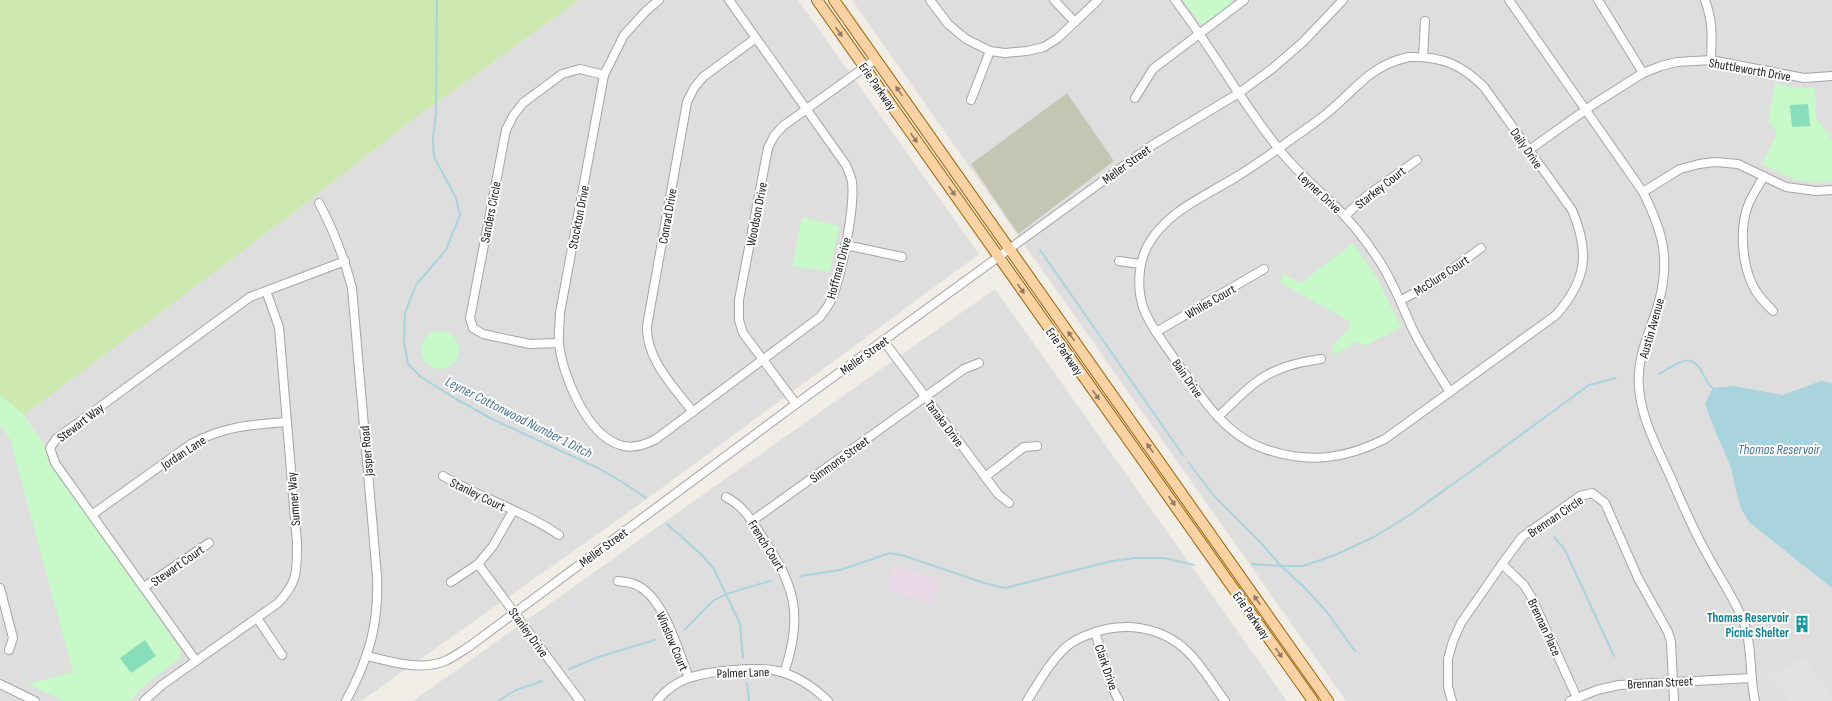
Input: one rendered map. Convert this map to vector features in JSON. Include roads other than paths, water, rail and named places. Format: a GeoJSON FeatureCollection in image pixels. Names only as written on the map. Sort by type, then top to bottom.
{"type":"FeatureCollection","features":[{"type":"Feature","properties":{"kind":"main road","name":"Erie Parkway"},"geometry":{"type":"LineString","coordinates":[[817,0],[998,258],[1313,701]]}},
{"type":"Feature","properties":{"kind":"main road","name":"Erie Parkway"},"geometry":{"type":"LineString","coordinates":[[834,0],[1328,701]]}},
{"type":"Feature","properties":{"kind":"street","name":"Stockton Drive"},"geometry":{"type":"LineString","coordinates":[[608,439],[593,425],[573,392],[564,367],[559,344],[560,313],[604,75],[624,35],[646,11],[659,0]]}},
{"type":"Feature","properties":{"kind":"street","name":"Hoffman Drive"},"geometry":{"type":"LineString","coordinates":[[608,439],[620,445],[632,447],[648,443],[763,361],[820,317],[829,304],[835,289],[845,245],[853,196],[852,180],[846,164],[729,0]]}},
{"type":"Feature","properties":{"kind":"street"},"geometry":{"type":"LineString","coordinates":[[930,0],[948,24],[966,39],[990,51],[1005,52],[1027,51],[1044,47],[1058,38],[1098,0]]}},
{"type":"Feature","properties":{"kind":"street"},"geometry":{"type":"LineString","coordinates":[[1054,0],[1075,22]]}},
{"type":"Feature","properties":{"kind":"street","name":"Leyner Drive"},"geometry":{"type":"LineString","coordinates":[[1175,0],[1200,34],[1278,149],[1294,168],[1345,216],[1360,233],[1379,261],[1430,362],[1450,392]]}},
{"type":"Feature","properties":{"kind":"street"},"geometry":{"type":"LineString","coordinates":[[1136,98],[1153,69],[1244,0]]}},
{"type":"Feature","properties":{"kind":"street","name":"Meller Street"},"geometry":{"type":"LineString","coordinates":[[368,656],[402,664],[431,665],[445,661],[470,646],[883,340],[1151,146],[1239,93],[1273,68],[1303,42],[1343,0]]}},
{"type":"Feature","properties":{"kind":"street","name":"Austin Avenue"},"geometry":{"type":"LineString","coordinates":[[1509,0],[1643,192],[1656,219],[1664,254],[1663,282],[1658,305],[1646,335],[1639,371],[1641,402],[1651,435],[1693,527],[1744,624],[1750,644],[1755,701]]}},
{"type":"Feature","properties":{"kind":"street"},"geometry":{"type":"LineString","coordinates":[[1598,0],[1643,73]]}},
{"type":"Feature","properties":{"kind":"street"},"geometry":{"type":"LineString","coordinates":[[1705,0],[1711,18],[1713,33],[1710,60]]}},
{"type":"Feature","properties":{"kind":"street"},"geometry":{"type":"LineString","coordinates":[[1423,57],[1425,21]]}},
{"type":"Feature","properties":{"kind":"street","name":"Conrad Drive"},"geometry":{"type":"LineString","coordinates":[[692,412],[655,360],[649,346],[647,326],[687,102],[694,88],[703,77],[756,38]]}},
{"type":"Feature","properties":{"kind":"street"},"geometry":{"type":"LineString","coordinates":[[971,100],[990,51]]}},
{"type":"Feature","properties":{"kind":"street","name":"Daily Drive"},"geometry":{"type":"LineString","coordinates":[[1278,149],[1327,114],[1362,80],[1379,67],[1395,60],[1409,57],[1440,59],[1458,66],[1472,75],[1484,87],[1572,210],[1583,243],[1581,274],[1576,288],[1556,315],[1450,392]]}},
{"type":"Feature","properties":{"kind":"street","name":"Woodson Drive"},"geometry":{"type":"LineString","coordinates":[[796,404],[743,333],[740,320],[740,300],[768,148],[774,136],[783,126],[876,59]]}},
{"type":"Feature","properties":{"kind":"street","name":"Shuttleworth Drive"},"geometry":{"type":"LineString","coordinates":[[1529,150],[1585,110],[1643,73],[1677,62],[1710,60],[1804,78],[1832,76]]}},
{"type":"Feature","properties":{"kind":"street","name":"Sanders Circle"},"geometry":{"type":"LineString","coordinates":[[559,344],[530,344],[483,334],[473,328],[470,318],[506,130],[513,116],[531,96],[562,74],[580,69],[604,75]]}},
{"type":"Feature","properties":{"kind":"street","name":"Bain Drive"},"geometry":{"type":"LineString","coordinates":[[1278,149],[1236,178],[1171,217],[1158,230],[1148,246],[1140,264],[1140,292],[1142,305],[1148,318],[1156,332],[1206,403],[1218,417],[1238,434],[1266,449],[1308,458],[1339,457],[1364,449],[1385,439],[1450,392]]}},
{"type":"Feature","properties":{"kind":"street","name":"Starkey Court"},"geometry":{"type":"LineString","coordinates":[[1345,216],[1365,197],[1417,160]]}},
{"type":"Feature","properties":{"kind":"street"},"geometry":{"type":"LineString","coordinates":[[1643,192],[1680,169],[1715,162],[1738,164],[1786,187],[1816,191],[1832,190]]}},
{"type":"Feature","properties":{"kind":"street"},"geometry":{"type":"LineString","coordinates":[[1764,176],[1749,204],[1743,225],[1742,243],[1752,284],[1763,301],[1773,311]]}},
{"type":"Feature","properties":{"kind":"street","name":"Jasper Road"},"geometry":{"type":"LineString","coordinates":[[318,203],[333,230],[345,261],[352,288],[377,576],[378,597],[376,619],[368,656],[346,701]]}},
{"type":"Feature","properties":{"kind":"street"},"geometry":{"type":"LineString","coordinates":[[845,245],[902,257]]}},
{"type":"Feature","properties":{"kind":"street","name":"McClure Court"},"geometry":{"type":"LineString","coordinates":[[1400,300],[1430,285],[1481,248]]}},
{"type":"Feature","properties":{"kind":"street"},"geometry":{"type":"LineString","coordinates":[[266,291],[345,261]]}},
{"type":"Feature","properties":{"kind":"street"},"geometry":{"type":"LineString","coordinates":[[1119,261],[1140,264]]}},
{"type":"Feature","properties":{"kind":"street","name":"Whiles Court"},"geometry":{"type":"LineString","coordinates":[[1156,332],[1264,269]]}},
{"type":"Feature","properties":{"kind":"street","name":"Sumner Way"},"geometry":{"type":"LineString","coordinates":[[144,701],[162,685],[278,603],[290,590],[297,571],[297,543],[279,327],[266,291]]}},
{"type":"Feature","properties":{"kind":"street","name":"Stewart Way"},"geometry":{"type":"LineString","coordinates":[[196,661],[55,462],[50,448],[56,439],[250,297],[266,291]]}},
{"type":"Feature","properties":{"kind":"street","name":"Tanaka Drive"},"geometry":{"type":"LineString","coordinates":[[883,340],[998,494],[1009,504]]}},
{"type":"Feature","properties":{"kind":"street"},"geometry":{"type":"LineString","coordinates":[[1218,417],[1248,388],[1266,375],[1284,366],[1321,359]]}},
{"type":"Feature","properties":{"kind":"street","name":"Simmons Street"},"geometry":{"type":"LineString","coordinates":[[752,521],[964,369],[979,363]]}},
{"type":"Feature","properties":{"kind":"street","name":"Jordan Lane"},"geometry":{"type":"LineString","coordinates":[[93,514],[192,444],[208,435],[234,427],[287,422]]}},
{"type":"Feature","properties":{"kind":"street"},"geometry":{"type":"LineString","coordinates":[[985,477],[1024,447],[1037,446]]}},
{"type":"Feature","properties":{"kind":"street","name":"Stanley Court"},"geometry":{"type":"LineString","coordinates":[[443,476],[459,486],[545,525],[559,535]]}},
{"type":"Feature","properties":{"kind":"street","name":"Brennan Circle"},"geometry":{"type":"LineString","coordinates":[[1452,701],[1448,687],[1448,659],[1453,641],[1461,623],[1522,537],[1580,496],[1592,493],[1604,503],[1638,578],[1668,632],[1674,701]]}},
{"type":"Feature","properties":{"kind":"street","name":"French Court"},"geometry":{"type":"LineString","coordinates":[[726,497],[738,504],[752,521],[783,568],[791,592],[794,609],[795,632],[791,652],[784,673]]}},
{"type":"Feature","properties":{"kind":"street","name":"Stanley Court"},"geometry":{"type":"LineString","coordinates":[[451,582],[478,564],[497,541],[513,511]]}},
{"type":"Feature","properties":{"kind":"street","name":"Stewart Court"},"geometry":{"type":"LineString","coordinates":[[144,588],[209,543]]}},
{"type":"Feature","properties":{"kind":"street","name":"Stanley Drive"},"geometry":{"type":"LineString","coordinates":[[478,564],[580,701]]}},
{"type":"Feature","properties":{"kind":"street","name":"Brennan Place"},"geometry":{"type":"LineString","coordinates":[[1502,564],[1524,585],[1532,598],[1574,700]]}},
{"type":"Feature","properties":{"kind":"street","name":"Winslow Court"},"geometry":{"type":"LineString","coordinates":[[618,581],[634,584],[648,593],[656,603],[664,616],[689,678]]}},
{"type":"Feature","properties":{"kind":"street"},"geometry":{"type":"LineString","coordinates":[[0,588],[2,607],[13,638],[9,650]]}},
{"type":"Feature","properties":{"kind":"street"},"geometry":{"type":"LineString","coordinates":[[257,618],[282,655]]}},
{"type":"Feature","properties":{"kind":"street"},"geometry":{"type":"LineString","coordinates":[[1027,701],[1060,653],[1078,638],[1110,628],[1129,626],[1162,634],[1177,642],[1189,653],[1224,701]]}},
{"type":"Feature","properties":{"kind":"street","name":"Clark Drive"},"geometry":{"type":"LineString","coordinates":[[1095,632],[1112,686],[1119,701]]}},
{"type":"Feature","properties":{"kind":"street","name":"Palmer Lane"},"geometry":{"type":"LineString","coordinates":[[657,701],[663,694],[689,678],[749,669],[772,670],[784,673],[819,692],[828,701]]}},
{"type":"Feature","properties":{"kind":"street","name":"Brennan Street"},"geometry":{"type":"LineString","coordinates":[[1574,700],[1607,687],[1619,685],[1752,678]]}},
{"type":"Feature","properties":{"kind":"street"},"geometry":{"type":"LineString","coordinates":[[0,684],[22,698],[35,701]]}},
{"type":"Feature","properties":{"kind":"water","name":"Thomas Reservoir"},"geometry":{"type":"Polygon","coordinates":[[[1821,381],[1832,383],[1832,588],[1750,523],[1745,516],[1739,502],[1730,466],[1710,419],[1705,403],[1713,388],[1734,386],[1783,395],[1821,381]]]}},
{"type":"Feature","properties":{"kind":"waterway","name":"Leyner Cottonwood Number 1 Ditch"},"geometry":{"type":"LineString","coordinates":[[437,0],[436,113],[433,139],[434,157],[456,198],[460,215],[446,250],[416,285],[405,313],[404,342],[408,364],[421,377],[456,399],[494,420],[598,468],[646,498]]}},
{"type":"Feature","properties":{"kind":"waterway"},"geometry":{"type":"LineString","coordinates":[[1040,250],[1183,455]]}},
{"type":"Feature","properties":{"kind":"waterway"},"geometry":{"type":"LineString","coordinates":[[1659,374],[1678,363],[1689,361],[1695,363],[1710,386],[1713,388]]}},
{"type":"Feature","properties":{"kind":"waterway"},"geometry":{"type":"LineString","coordinates":[[1188,462],[1215,497],[1260,542],[1281,566],[1303,566],[1335,555],[1374,537],[1411,514],[1589,385],[1616,378]]}},
{"type":"Feature","properties":{"kind":"waterway","name":"Leyner Cottonwood Number 1 Ditch"},"geometry":{"type":"LineString","coordinates":[[667,524],[703,556],[714,569],[740,624],[743,658]]}},
{"type":"Feature","properties":{"kind":"waterway"},"geometry":{"type":"LineString","coordinates":[[1554,537],[1565,550],[1614,656]]}},
{"type":"Feature","properties":{"kind":"waterway"},"geometry":{"type":"LineString","coordinates":[[801,576],[840,570],[890,553],[905,556],[984,583],[1005,588],[1112,561],[1135,558],[1164,558],[1194,565]]}},
{"type":"Feature","properties":{"kind":"waterway"},"geometry":{"type":"LineString","coordinates":[[1252,564],[1281,566],[1303,586],[1327,612],[1355,651]]}},
{"type":"Feature","properties":{"kind":"waterway","name":"Leyner Cottonwood Number 1 Ditch"},"geometry":{"type":"LineString","coordinates":[[685,629],[708,605],[723,595],[771,581]]}},
{"type":"Feature","properties":{"kind":"waterway"},"geometry":{"type":"LineString","coordinates":[[569,669],[601,656],[655,640]]}},
{"type":"Feature","properties":{"kind":"waterway"},"geometry":{"type":"LineString","coordinates":[[498,701],[516,690],[542,681]]}},
{"type":"Feature","properties":{"kind":"waterway","name":"Leyner Cottonwood Number 1 Ditch"},"geometry":{"type":"LineString","coordinates":[[747,683],[749,701]]}},
{"type":"Feature","properties":{"kind":"place","name":"Thomas Reservoir Picnic Shelter"},"geometry":{"type":"Point","coordinates":[1802,624]}}]}
